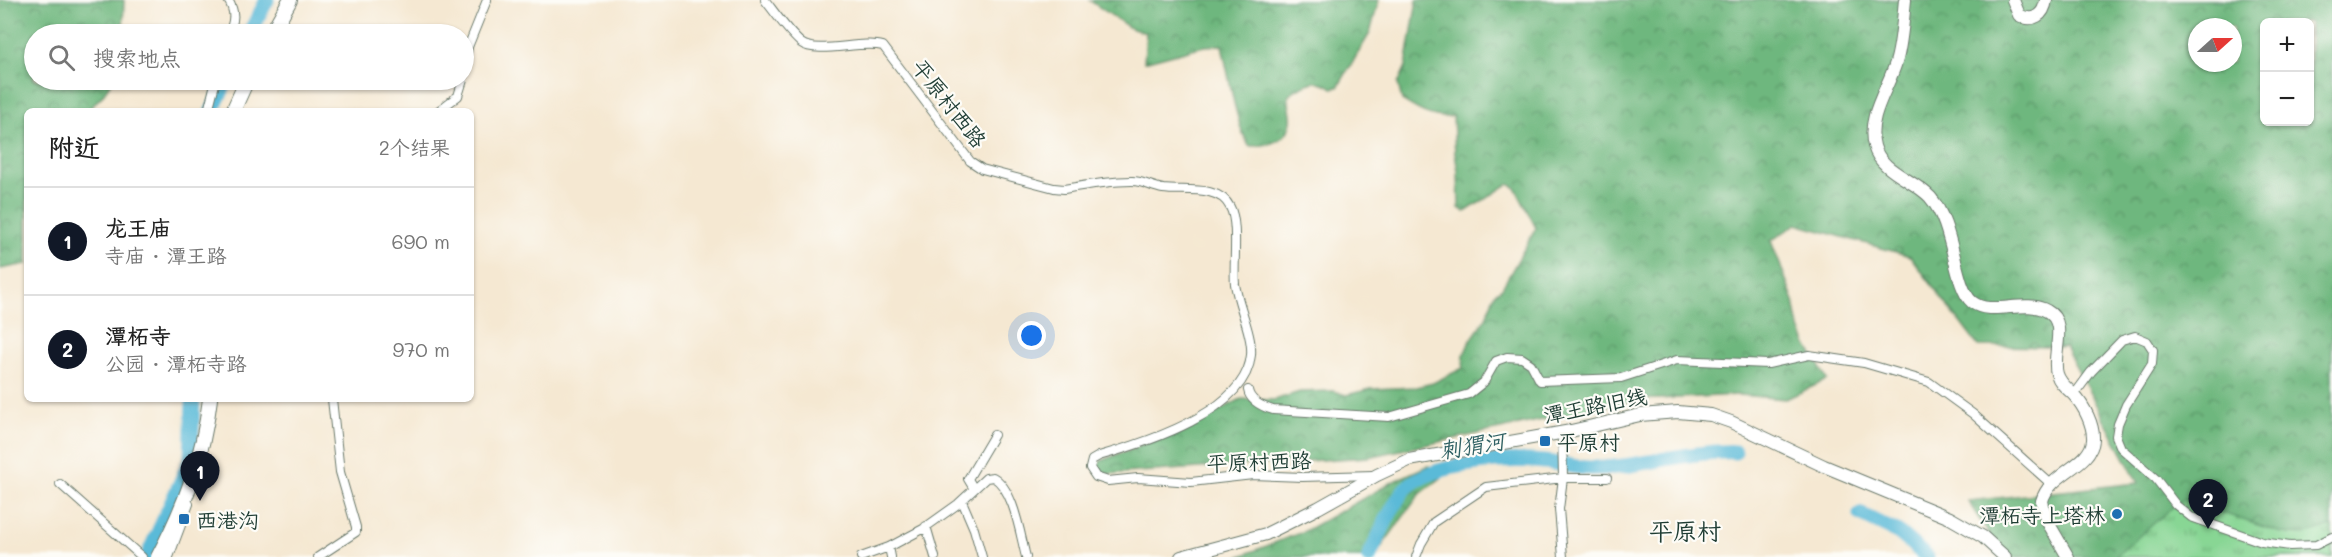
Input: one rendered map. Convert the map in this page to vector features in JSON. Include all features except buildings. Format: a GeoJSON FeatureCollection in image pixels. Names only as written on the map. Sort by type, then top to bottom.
{"type":"FeatureCollection","features":[{"type":"Feature","properties":{"kind":"highway"},"geometry":{"type":"LineString","coordinates":[[277,24],[290,0]]}},
{"type":"Feature","properties":{"kind":"highway"},"geometry":{"type":"LineString","coordinates":[[234,108],[242,90]]}},
{"type":"Feature","properties":{"kind":"highway"},"geometry":{"type":"LineString","coordinates":[[158,557],[172,530],[198,466],[207,428],[210,402]]}},
{"type":"Feature","properties":{"kind":"main road"},"geometry":{"type":"LineString","coordinates":[[1905,0],[1898,56],[1874,123],[1874,147],[1889,168],[1923,191],[1937,207],[1949,232],[1963,290],[1970,300],[1986,307],[2035,306],[2056,318],[2059,330],[2055,366],[2062,384],[2074,395],[2090,421],[2093,439],[2092,446],[2082,459],[2050,484],[2043,495],[2042,508],[2046,519],[2068,557]]}},
{"type":"Feature","properties":{"kind":"main road"},"geometry":{"type":"LineString","coordinates":[[2013,0],[2019,15],[2029,19],[2043,12],[2046,0]]}},
{"type":"Feature","properties":{"kind":"main road","name":"潭王路旧线"},"geometry":{"type":"LineString","coordinates":[[1180,557],[1266,534],[1409,460],[1663,412],[1696,412],[1731,422],[1824,466],[1964,525],[1983,537],[2005,557]]}},
{"type":"Feature","properties":{"kind":"street"},"geometry":{"type":"LineString","coordinates":[[228,0],[234,8],[233,24]]}},
{"type":"Feature","properties":{"kind":"street"},"geometry":{"type":"LineString","coordinates":[[474,32],[487,0]]}},
{"type":"Feature","properties":{"kind":"street","name":"平原村西路"},"geometry":{"type":"LineString","coordinates":[[765,0],[802,44],[813,48],[871,43],[883,46],[970,161],[982,169],[1054,188],[1064,189],[1131,181],[1161,189],[1210,192],[1221,197],[1230,206],[1233,219],[1235,285],[1251,352],[1250,364],[1244,377],[1232,392],[1188,424],[1162,437],[1092,460],[1090,468],[1096,477],[1108,481],[1138,478],[1191,482],[1253,475],[1377,475]]}},
{"type":"Feature","properties":{"kind":"street"},"geometry":{"type":"LineString","coordinates":[[209,108],[213,90]]}},
{"type":"Feature","properties":{"kind":"street"},"geometry":{"type":"LineString","coordinates":[[442,108],[458,96],[460,90]]}},
{"type":"Feature","properties":{"kind":"street"},"geometry":{"type":"LineString","coordinates":[[2074,395],[2091,372],[2122,340],[2135,336],[2147,340],[2153,350],[2152,364],[2126,405],[2118,424],[2116,436],[2121,448],[2156,479],[2176,505],[2191,517],[2262,542],[2290,546],[2316,545],[2332,537]]}},
{"type":"Feature","properties":{"kind":"street"},"geometry":{"type":"LineString","coordinates":[[1248,390],[1249,395],[1261,406],[1273,410],[1389,417],[1469,394],[1484,382],[1496,361],[1507,357],[1522,358],[1531,364],[1540,381],[1621,378],[1677,360],[1768,364],[1809,355],[1864,363],[1929,382],[1973,414],[2050,484]]}},
{"type":"Feature","properties":{"kind":"street"},"geometry":{"type":"LineString","coordinates":[[318,557],[356,532],[340,472],[332,402]]}},
{"type":"Feature","properties":{"kind":"street"},"geometry":{"type":"LineString","coordinates":[[1562,432],[1559,509],[1563,557]]}},
{"type":"Feature","properties":{"kind":"street"},"geometry":{"type":"LineString","coordinates":[[974,489],[968,479],[994,435]]}},
{"type":"Feature","properties":{"kind":"street"},"geometry":{"type":"LineString","coordinates":[[861,557],[889,547],[926,526],[962,501],[986,478],[993,477],[1000,481],[1009,496],[1026,557]]}},
{"type":"Feature","properties":{"kind":"street"},"geometry":{"type":"LineString","coordinates":[[1416,557],[1434,522],[1486,487],[1562,478],[1607,478]]}},
{"type":"Feature","properties":{"kind":"street"},"geometry":{"type":"LineString","coordinates":[[60,484],[140,556]]}},
{"type":"Feature","properties":{"kind":"street"},"geometry":{"type":"LineString","coordinates":[[169,557],[191,499],[188,490]]}},
{"type":"Feature","properties":{"kind":"street"},"geometry":{"type":"LineString","coordinates":[[962,501],[974,529],[982,557]]}},
{"type":"Feature","properties":{"kind":"street"},"geometry":{"type":"LineString","coordinates":[[926,526],[935,557]]}},
{"type":"Feature","properties":{"kind":"street"},"geometry":{"type":"LineString","coordinates":[[889,547],[891,557]]}},
{"type":"Feature","properties":{"kind":"green space"},"geometry":{"type":"Polygon","coordinates":[[[0,0],[124,0],[123,24],[24,24],[24,90],[106,90],[90,108],[24,108],[24,265],[0,269],[0,0]]]}},
{"type":"Feature","properties":{"kind":"green space"},"geometry":{"type":"Polygon","coordinates":[[[1089,0],[1379,0],[1370,33],[1338,87],[1332,88],[1327,84],[1316,82],[1289,94],[1291,119],[1286,134],[1269,144],[1249,146],[1241,129],[1234,103],[1222,45],[1204,46],[1144,62],[1146,33],[1130,28],[1089,0]]]}},
{"type":"Feature","properties":{"kind":"green space"},"geometry":{"type":"Polygon","coordinates":[[[1417,0],[2332,0],[2332,557],[2003,557],[1968,501],[2138,483],[2065,347],[1978,346],[1910,256],[1796,224],[1771,241],[1794,301],[1798,323],[1805,341],[1827,380],[1786,399],[1739,395],[1637,400],[1368,457],[1107,474],[1095,468],[1101,461],[1194,424],[1241,399],[1274,400],[1300,392],[1333,391],[1346,395],[1371,389],[1416,387],[1433,383],[1463,368],[1464,355],[1469,343],[1486,318],[1495,293],[1502,288],[1536,228],[1515,187],[1508,184],[1465,212],[1459,208],[1453,116],[1439,117],[1420,111],[1402,100],[1398,84],[1406,66],[1417,0]]]}},
{"type":"Feature","properties":{"kind":"green space"},"geometry":{"type":"Polygon","coordinates":[[[1427,466],[1437,468],[1441,478],[1419,495],[1374,557],[1238,557],[1305,531],[1396,480],[1427,466]]]}},
{"type":"Feature","properties":{"kind":"green space"},"geometry":{"type":"Polygon","coordinates":[[[2182,499],[2281,533],[2304,535],[2332,526],[2332,557],[2115,557],[2182,499]]]}},
{"type":"Feature","properties":{"kind":"waterway"},"geometry":{"type":"LineString","coordinates":[[254,24],[267,0]]}},
{"type":"Feature","properties":{"kind":"waterway"},"geometry":{"type":"LineString","coordinates":[[213,108],[222,90]]}},
{"type":"Feature","properties":{"kind":"waterway"},"geometry":{"type":"LineString","coordinates":[[147,557],[191,459],[193,402]]}},
{"type":"Feature","properties":{"kind":"waterway","name":"刺猬河"},"geometry":{"type":"LineString","coordinates":[[1369,557],[1401,494],[1417,480],[1433,473],[1472,464],[1512,461],[1608,468],[1699,454],[1735,452]]}},
{"type":"Feature","properties":{"kind":"waterway","name":"刺猬河"},"geometry":{"type":"LineString","coordinates":[[1860,514],[1899,533],[1927,557]]}},
{"type":"Feature","properties":{"kind":"place","name":"平原村"},"geometry":{"type":"Point","coordinates":[1545,441]}},
{"type":"Feature","properties":{"kind":"place","name":"龙王庙"},"geometry":{"type":"Point","coordinates":[200,501]}},
{"type":"Feature","properties":{"kind":"place","name":"潭柘寺上塔林"},"geometry":{"type":"Point","coordinates":[2117,514]}},
{"type":"Feature","properties":{"kind":"place","name":"西港沟"},"geometry":{"type":"Point","coordinates":[184,519]}},
{"type":"Feature","properties":{"kind":"place","name":"潭柘寺"},"geometry":{"type":"Point","coordinates":[2208,529]}},
{"type":"Feature","properties":{"kind":"district","name":"平原村"},"geometry":{"type":"Point","coordinates":[1685,530]}}]}
